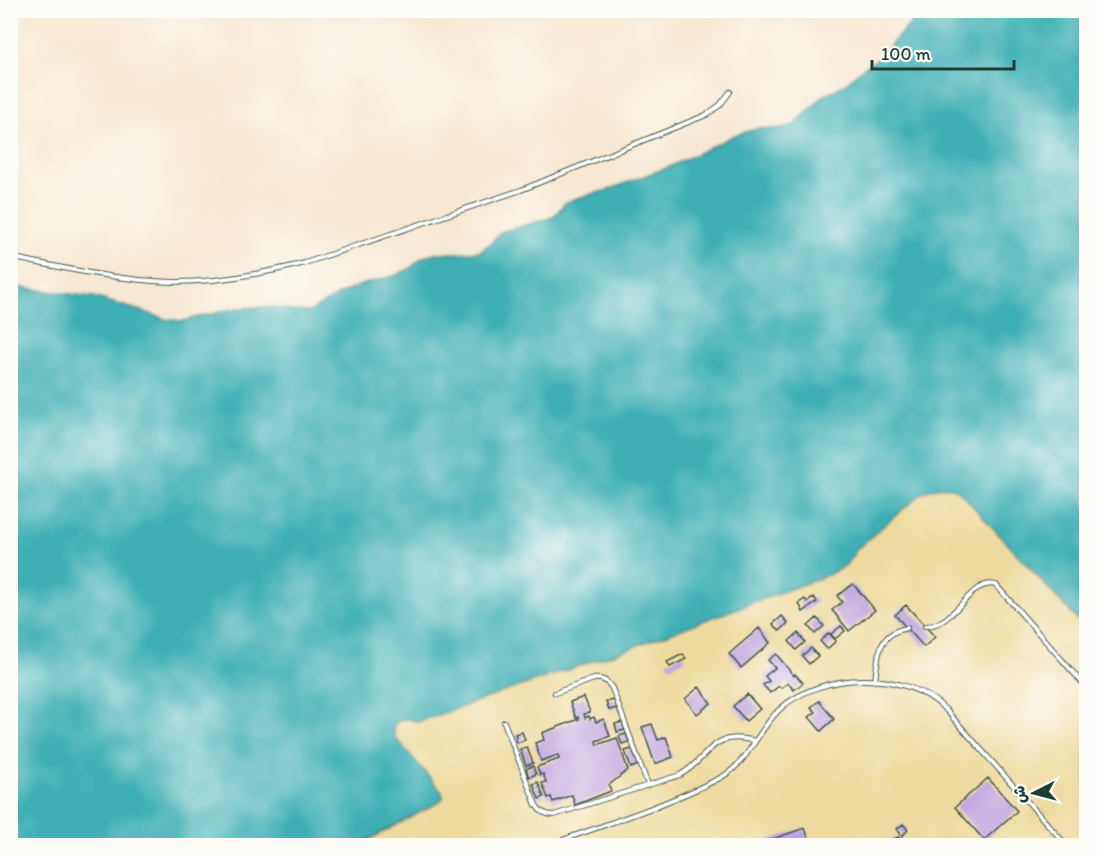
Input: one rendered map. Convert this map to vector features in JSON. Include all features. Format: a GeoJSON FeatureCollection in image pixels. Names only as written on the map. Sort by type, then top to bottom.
{"type":"FeatureCollection","features":[{"type":"Feature","properties":{"kind":"lane"},"geometry":{"type":"LineString","coordinates":[[10,257],[113,277],[159,281],[209,280],[285,268],[432,221],[542,182],[706,115],[720,105],[730,92]]}},
{"type":"Feature","properties":{"kind":"lane"},"geometry":{"type":"LineString","coordinates":[[925,626],[941,623],[980,586],[992,584],[1000,588],[1086,687]]}},
{"type":"Feature","properties":{"kind":"lane"},"geometry":{"type":"LineString","coordinates":[[874,681],[883,642],[896,631],[907,628]]}},
{"type":"Feature","properties":{"kind":"lane"},"geometry":{"type":"LineString","coordinates":[[555,693],[599,678],[609,684],[648,785]]}},
{"type":"Feature","properties":{"kind":"lane"},"geometry":{"type":"LineString","coordinates":[[546,846],[678,797],[718,779],[738,764],[773,716],[802,694],[832,683],[874,681],[918,690],[940,704],[1068,846]]}},
{"type":"Feature","properties":{"kind":"lane"},"geometry":{"type":"LineString","coordinates":[[504,722],[536,805],[544,813],[554,815],[680,775],[688,771],[712,746],[720,742],[738,738],[755,741]]}},
{"type":"Feature","properties":{"kind":"sand"},"geometry":{"type":"Polygon","coordinates":[[[955,488],[960,492],[1086,629],[1086,845],[358,846],[438,803],[443,798],[442,792],[394,737],[393,727],[399,721],[407,719],[418,722],[619,652],[845,566],[857,548],[920,495],[927,490],[955,488]]]}},
{"type":"Feature","properties":{"kind":"water"},"geometry":{"type":"Polygon","coordinates":[[[918,11],[1086,11],[1086,629],[960,492],[940,487],[920,495],[858,548],[845,566],[828,575],[619,652],[418,722],[407,719],[399,721],[393,727],[395,737],[442,792],[443,798],[438,803],[358,845],[11,845],[11,286],[93,297],[165,319],[182,321],[236,308],[275,307],[309,312],[342,293],[409,269],[422,258],[434,253],[480,251],[501,232],[553,217],[565,203],[669,167],[735,135],[759,128],[776,129],[794,125],[823,96],[845,84],[863,68],[882,56],[914,20],[918,11]]]}},
{"type":"Feature","properties":{"kind":"building"},"geometry":{"type":"Polygon","coordinates":[[[853,584],[875,610],[849,631],[832,610],[842,602],[837,596],[853,584]]]}},
{"type":"Feature","properties":{"kind":"building"},"geometry":{"type":"Polygon","coordinates":[[[814,597],[817,602],[803,612],[799,603],[805,599],[807,602],[814,597]]]}},
{"type":"Feature","properties":{"kind":"building"},"geometry":{"type":"Polygon","coordinates":[[[906,605],[935,637],[924,647],[895,615],[906,605]]]}},
{"type":"Feature","properties":{"kind":"building"},"geometry":{"type":"Polygon","coordinates":[[[782,616],[788,623],[780,631],[773,624],[782,616]]]}},
{"type":"Feature","properties":{"kind":"building"},"geometry":{"type":"Polygon","coordinates":[[[817,618],[824,626],[815,634],[808,626],[817,618]]]}},
{"type":"Feature","properties":{"kind":"building"},"geometry":{"type":"Polygon","coordinates":[[[841,626],[845,631],[835,639],[831,634],[841,626]]]}},
{"type":"Feature","properties":{"kind":"building"},"geometry":{"type":"Polygon","coordinates":[[[759,628],[770,643],[741,668],[729,654],[759,628]]]}},
{"type":"Feature","properties":{"kind":"building"},"geometry":{"type":"Polygon","coordinates":[[[798,633],[805,642],[796,650],[789,641],[798,633]]]}},
{"type":"Feature","properties":{"kind":"building"},"geometry":{"type":"Polygon","coordinates":[[[829,633],[836,641],[827,649],[820,641],[829,633]]]}},
{"type":"Feature","properties":{"kind":"building"},"geometry":{"type":"Polygon","coordinates":[[[811,648],[818,656],[809,664],[802,656],[811,648]]]}},
{"type":"Feature","properties":{"kind":"building"},"geometry":{"type":"Polygon","coordinates":[[[683,654],[686,659],[670,667],[667,662],[683,654]]]}},
{"type":"Feature","properties":{"kind":"building"},"geometry":{"type":"Polygon","coordinates":[[[776,654],[794,676],[795,674],[803,683],[794,690],[788,683],[770,693],[763,685],[769,681],[765,676],[775,668],[768,660],[776,654]]]}},
{"type":"Feature","properties":{"kind":"building"},"geometry":{"type":"Polygon","coordinates":[[[699,687],[711,703],[697,714],[685,699],[699,687]]]}},
{"type":"Feature","properties":{"kind":"building"},"geometry":{"type":"Polygon","coordinates":[[[747,694],[760,709],[746,721],[733,706],[747,694]]]}},
{"type":"Feature","properties":{"kind":"building"},"geometry":{"type":"Polygon","coordinates":[[[584,697],[590,712],[584,714],[585,718],[594,717],[596,722],[604,719],[610,736],[596,741],[597,745],[617,738],[628,770],[609,785],[611,791],[575,805],[572,795],[553,802],[551,797],[548,798],[542,783],[546,782],[537,767],[559,759],[558,755],[541,761],[535,743],[544,740],[542,733],[579,719],[576,718],[570,702],[584,697]]]}},
{"type":"Feature","properties":{"kind":"building"},"geometry":{"type":"Polygon","coordinates":[[[614,700],[617,708],[609,710],[606,702],[614,700]]]}},
{"type":"Feature","properties":{"kind":"building"},"geometry":{"type":"Polygon","coordinates":[[[819,701],[834,719],[821,731],[809,717],[816,712],[811,707],[819,701]]]}},
{"type":"Feature","properties":{"kind":"building"},"geometry":{"type":"Polygon","coordinates":[[[622,722],[625,730],[617,732],[615,724],[622,722]]]}},
{"type":"Feature","properties":{"kind":"building"},"geometry":{"type":"Polygon","coordinates":[[[652,724],[658,740],[666,737],[673,757],[655,764],[642,727],[652,724]]]}},
{"type":"Feature","properties":{"kind":"building"},"geometry":{"type":"Polygon","coordinates":[[[522,732],[525,740],[517,743],[515,734],[522,732]]]}},
{"type":"Feature","properties":{"kind":"building"},"geometry":{"type":"Polygon","coordinates":[[[626,734],[629,742],[622,744],[619,736],[626,734]]]}},
{"type":"Feature","properties":{"kind":"building"},"geometry":{"type":"Polygon","coordinates":[[[527,747],[533,763],[526,766],[520,749],[527,747]]]}},
{"type":"Feature","properties":{"kind":"building"},"geometry":{"type":"Polygon","coordinates":[[[632,749],[638,765],[631,768],[625,751],[632,749]]]}},
{"type":"Feature","properties":{"kind":"building"},"geometry":{"type":"Polygon","coordinates":[[[533,766],[536,774],[529,777],[526,769],[533,766]]]}},
{"type":"Feature","properties":{"kind":"building"},"geometry":{"type":"Polygon","coordinates":[[[988,778],[1017,811],[984,840],[955,807],[988,778]]]}},
{"type":"Feature","properties":{"kind":"building"},"geometry":{"type":"Polygon","coordinates":[[[538,782],[544,797],[539,799],[533,784],[538,782]]]}},
{"type":"Feature","properties":{"kind":"building"},"geometry":{"type":"Polygon","coordinates":[[[903,824],[908,830],[902,836],[897,829],[903,824]]]}},
{"type":"Feature","properties":{"kind":"building"},"geometry":{"type":"Polygon","coordinates":[[[805,828],[811,846],[754,846],[754,845],[805,828]]]}},
{"type":"Feature","properties":{"kind":"building"},"geometry":{"type":"Polygon","coordinates":[[[899,837],[901,846],[876,846],[876,845],[899,837]]]}}]}
